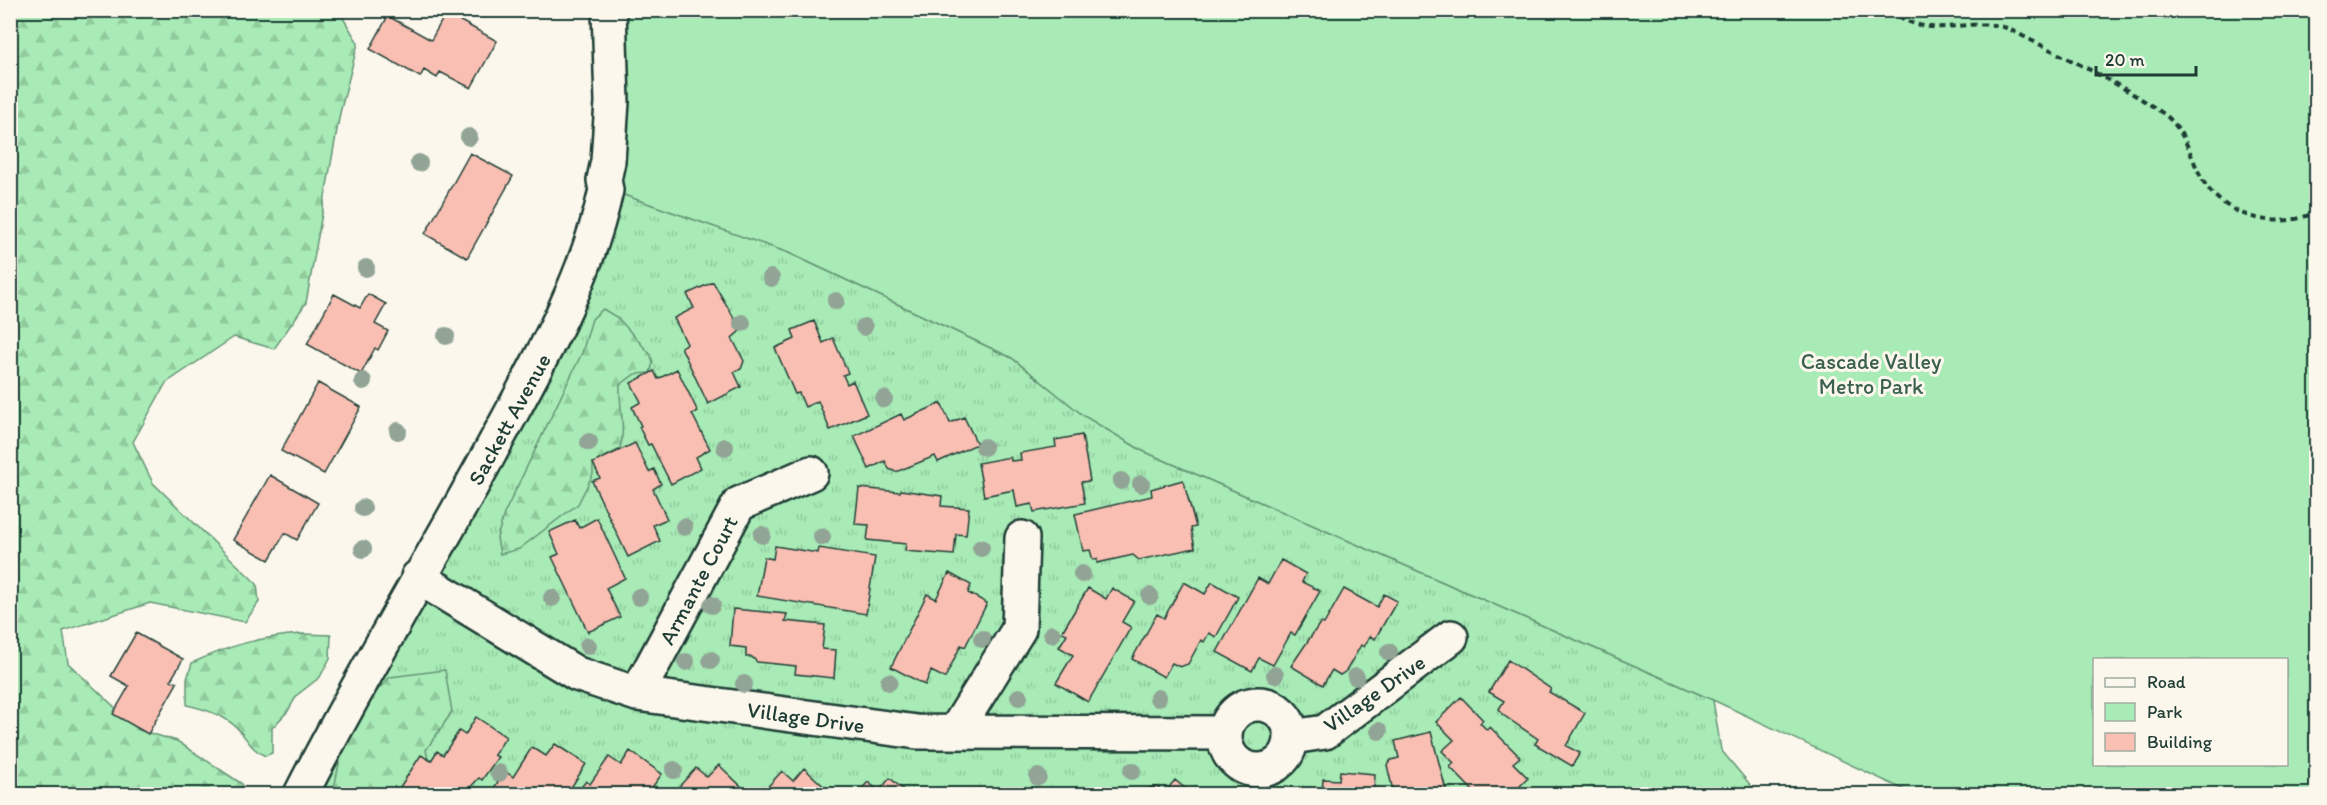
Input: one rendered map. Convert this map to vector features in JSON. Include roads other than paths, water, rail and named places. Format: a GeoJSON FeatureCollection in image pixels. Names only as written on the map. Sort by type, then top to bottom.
{"type":"FeatureCollection","features":[{"type":"Feature","properties":{"kind":"street","name":"Sackett Avenue"},"geometry":{"type":"LineString","coordinates":[[301,795],[341,716],[418,577],[450,527],[552,339],[584,267],[606,190],[604,180],[608,161],[612,102],[609,10]]}},
{"type":"Feature","properties":{"kind":"street","name":"Armante Court"},"geometry":{"type":"LineString","coordinates":[[637,694],[739,504],[811,472]]}},
{"type":"Feature","properties":{"kind":"street"},"geometry":{"type":"LineString","coordinates":[[956,732],[1019,629],[1022,538]]}},
{"type":"Feature","properties":{"kind":"street","name":"Village Drive"},"geometry":{"type":"LineString","coordinates":[[418,577],[576,674],[637,694],[917,732],[1225,733]]}},
{"type":"Feature","properties":{"kind":"street","name":"Village Drive"},"geometry":{"type":"LineString","coordinates":[[1292,737],[1325,732],[1450,637]]}},
{"type":"Feature","properties":{"kind":"street","name":"Village Drive"},"geometry":{"type":"LineString","coordinates":[[1255,703],[1276,708],[1285,716],[1292,737],[1284,758],[1276,765],[1256,770],[1246,768],[1230,754],[1225,733],[1235,713],[1255,703]]}},
{"type":"Feature","properties":{"kind":"park label","name":"Cascade Valley Metro Park"},"geometry":{"type":"Point","coordinates":[1871,374]}}]}
